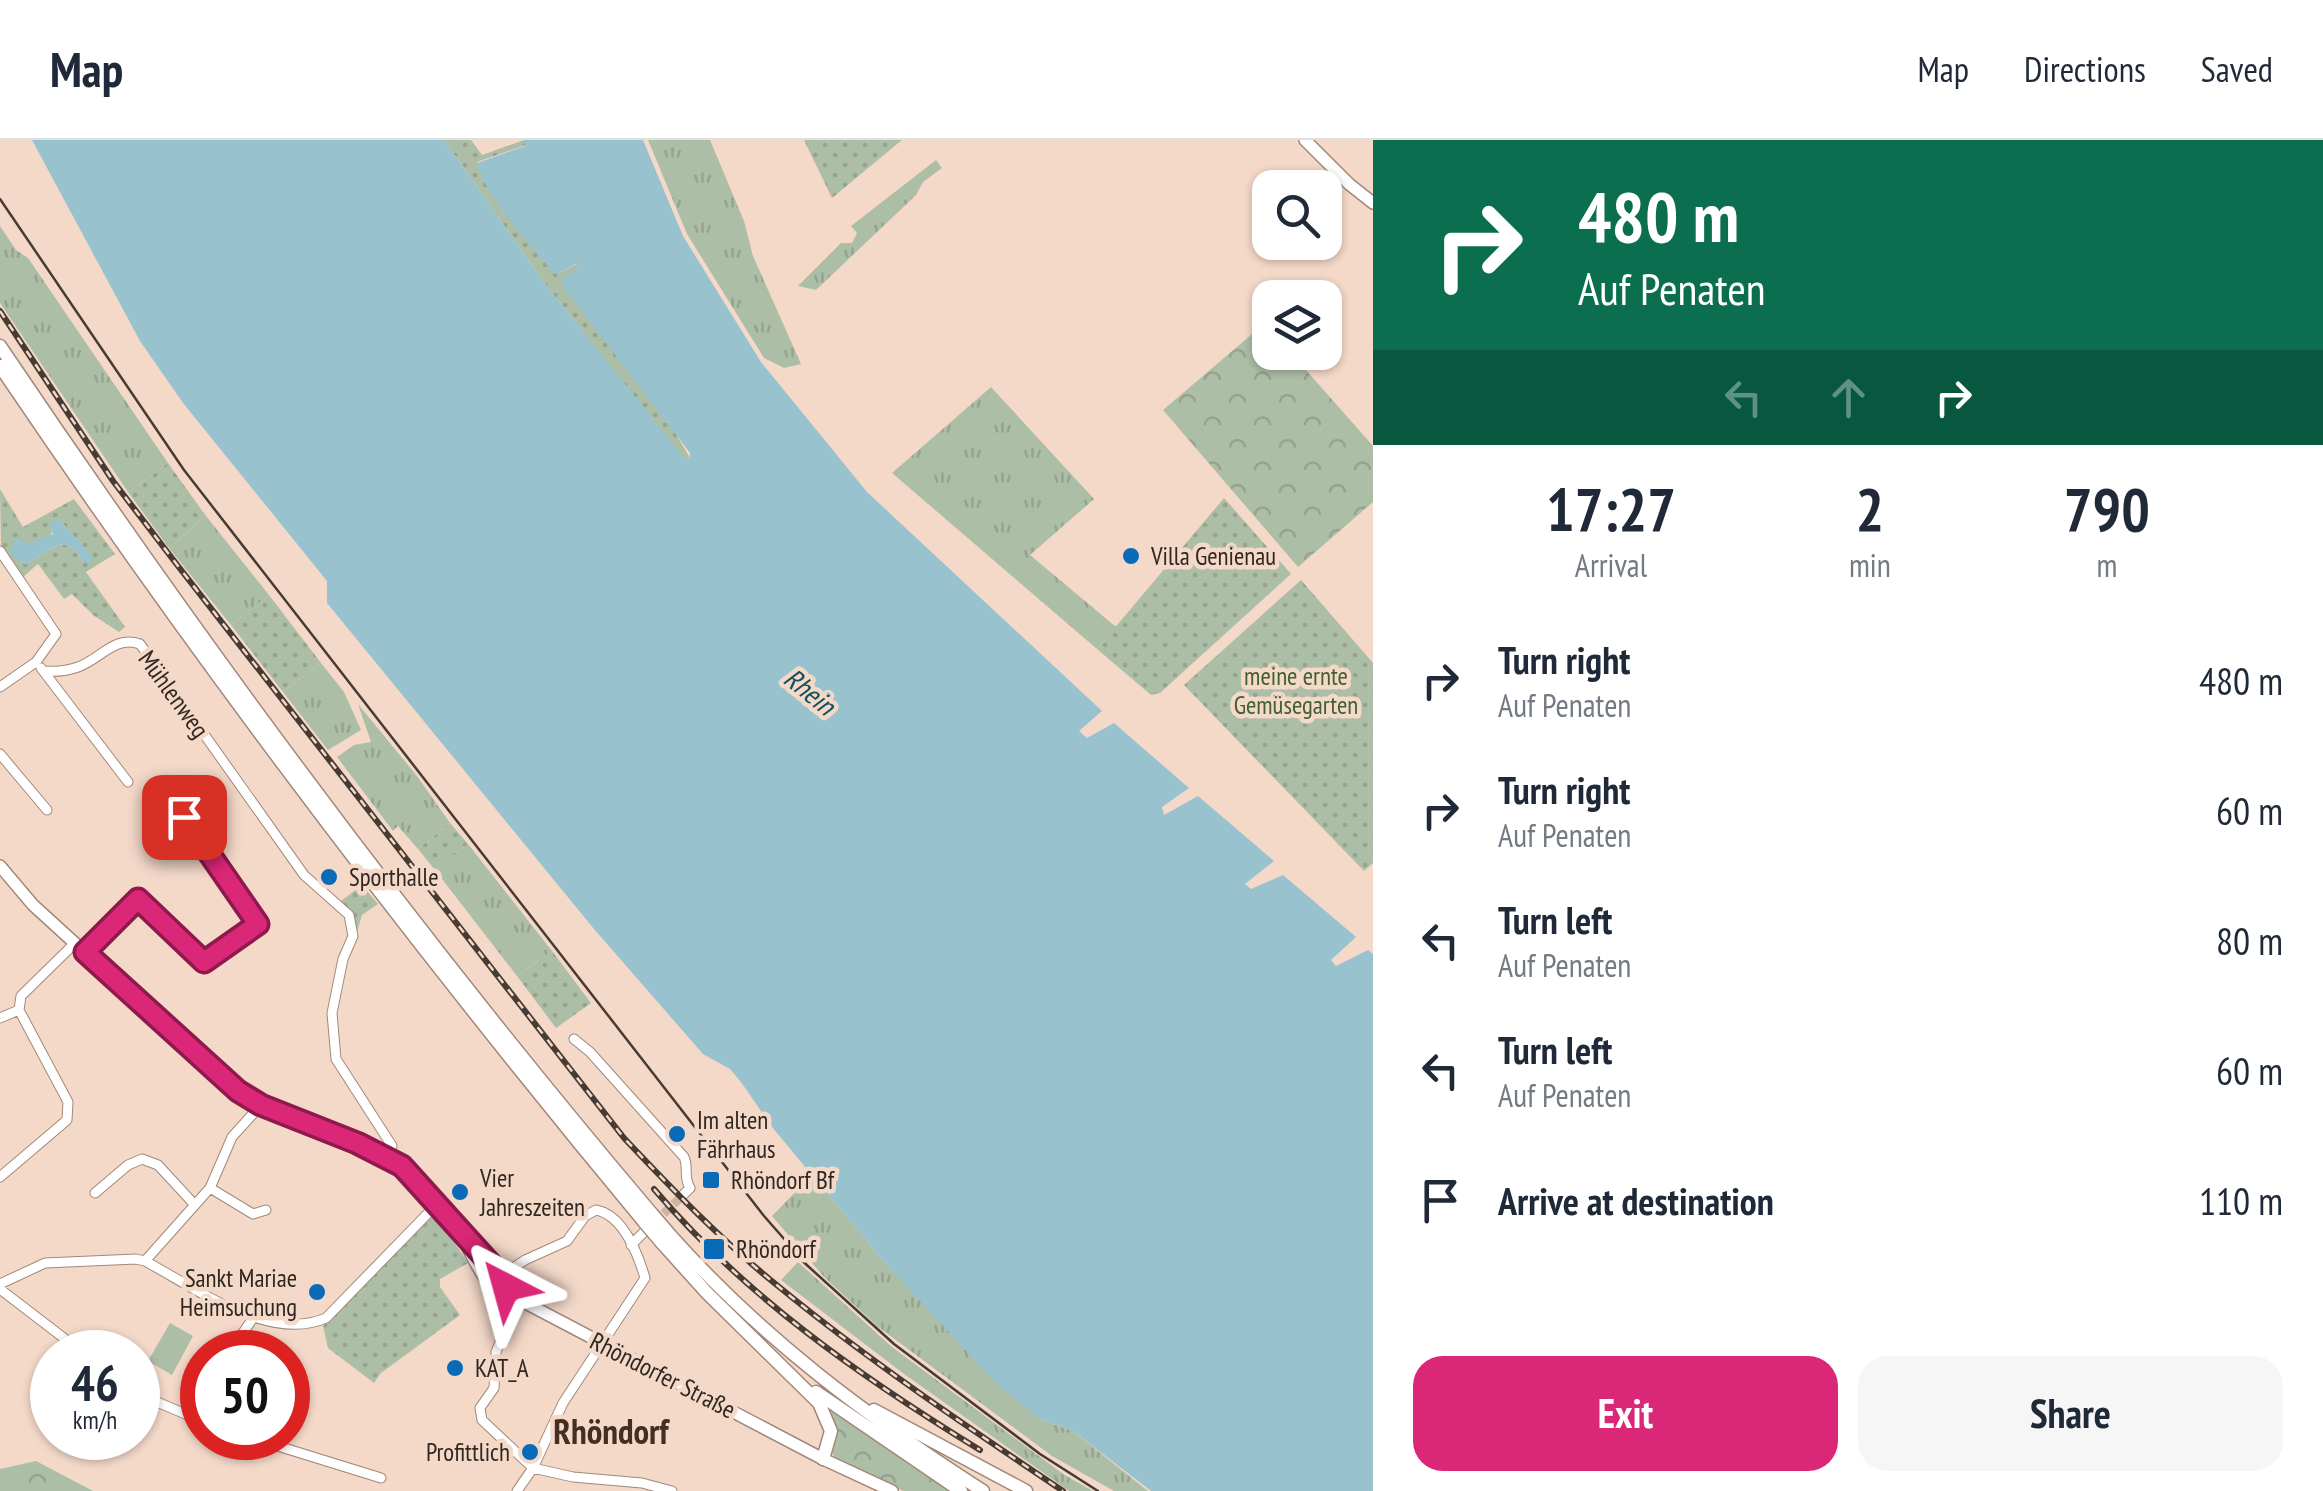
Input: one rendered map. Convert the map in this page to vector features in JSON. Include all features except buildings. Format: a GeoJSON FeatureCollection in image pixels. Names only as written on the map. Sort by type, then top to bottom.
{"type":"FeatureCollection","features":[{"type":"Feature","properties":{"kind":"highway"},"geometry":{"type":"LineString","coordinates":[[0,346],[162,580],[388,887],[524,1059],[646,1223]]}},
{"type":"Feature","properties":{"kind":"highway"},"geometry":{"type":"LineString","coordinates":[[0,366],[153,590],[282,765],[444,976],[646,1223],[826,1383],[906,1442],[983,1491]]}},
{"type":"Feature","properties":{"kind":"highway"},"geometry":{"type":"LineString","coordinates":[[666,1239],[706,1293],[819,1403],[831,1431],[823,1459]]}},
{"type":"Feature","properties":{"kind":"highway"},"geometry":{"type":"LineString","coordinates":[[782,1366],[848,1416],[961,1491]]}},
{"type":"Feature","properties":{"kind":"highway"},"geometry":{"type":"LineString","coordinates":[[826,1383],[1026,1491]]}},
{"type":"Feature","properties":{"kind":"main road"},"geometry":{"type":"LineString","coordinates":[[1305,140],[1373,202]]}},
{"type":"Feature","properties":{"kind":"main road"},"geometry":{"type":"LineString","coordinates":[[0,866],[33,905],[238,1091],[261,1105],[389,1158],[414,1176],[460,1233],[504,1278],[518,1300]]}},
{"type":"Feature","properties":{"kind":"main road"},"geometry":{"type":"LineString","coordinates":[[460,1233],[487,1284],[497,1292],[504,1289],[504,1278]]}},
{"type":"Feature","properties":{"kind":"main road","name":"Rhöndorfer Straße"},"geometry":{"type":"LineString","coordinates":[[497,1292],[890,1491]]}},
{"type":"Feature","properties":{"kind":"street"},"geometry":{"type":"LineString","coordinates":[[0,551],[56,634],[36,662],[0,686]]}},
{"type":"Feature","properties":{"kind":"street","name":"Mühlenweg"},"geometry":{"type":"LineString","coordinates":[[44,671],[82,666],[116,644],[140,644],[304,875],[349,915],[352,936],[332,1013],[336,1059],[392,1146],[389,1158]]}},
{"type":"Feature","properties":{"kind":"street"},"geometry":{"type":"LineString","coordinates":[[36,662],[128,782]]}},
{"type":"Feature","properties":{"kind":"street"},"geometry":{"type":"LineString","coordinates":[[0,754],[47,810]]}},
{"type":"Feature","properties":{"kind":"street"},"geometry":{"type":"LineString","coordinates":[[0,1176],[67,1120],[69,1111],[68,1102],[19,1010],[21,996],[138,899],[204,962],[258,924],[165,790]]}},
{"type":"Feature","properties":{"kind":"street"},"geometry":{"type":"LineString","coordinates":[[0,1018],[19,1010]]}},
{"type":"Feature","properties":{"kind":"street"},"geometry":{"type":"LineString","coordinates":[[574,1039],[684,1157],[684,1176],[690,1188],[684,1194]]}},
{"type":"Feature","properties":{"kind":"street"},"geometry":{"type":"LineString","coordinates":[[145,1261],[210,1188],[232,1137],[261,1105]]}},
{"type":"Feature","properties":{"kind":"street"},"geometry":{"type":"LineString","coordinates":[[95,1193],[128,1165],[142,1159],[158,1166],[194,1204]]}},
{"type":"Feature","properties":{"kind":"street"},"geometry":{"type":"LineString","coordinates":[[210,1188],[252,1214],[266,1210]]}},
{"type":"Feature","properties":{"kind":"street"},"geometry":{"type":"LineString","coordinates":[[54,1330],[0,1287],[45,1263],[145,1261],[254,1318],[301,1324],[326,1318],[437,1204]]}},
{"type":"Feature","properties":{"kind":"street"},"geometry":{"type":"LineString","coordinates":[[504,1278],[525,1260],[567,1241],[592,1211],[609,1214],[632,1245],[644,1282],[563,1404],[533,1468],[517,1491]]}},
{"type":"Feature","properties":{"kind":"street"},"geometry":{"type":"LineString","coordinates":[[632,1245],[646,1223]]}},
{"type":"Feature","properties":{"kind":"street"},"geometry":{"type":"LineString","coordinates":[[518,1300],[498,1344],[494,1388],[480,1413],[482,1420],[533,1468],[573,1478],[642,1483],[672,1491]]}},
{"type":"Feature","properties":{"kind":"street"},"geometry":{"type":"LineString","coordinates":[[246,1330],[254,1318]]}},
{"type":"Feature","properties":{"kind":"street"},"geometry":{"type":"LineString","coordinates":[[310,1456],[381,1478]]}},
{"type":"Feature","properties":{"kind":"green space"},"geometry":{"type":"Polygon","coordinates":[[[444,140],[471,140],[482,155],[524,140],[526,145],[477,162],[557,274],[577,264],[690,458],[684,459],[546,285],[444,140]]]}},
{"type":"Feature","properties":{"kind":"green space"},"geometry":{"type":"Polygon","coordinates":[[[648,140],[710,140],[744,221],[753,256],[801,364],[784,368],[764,358],[687,234],[648,140]]]}},
{"type":"Feature","properties":{"kind":"green space"},"geometry":{"type":"Polygon","coordinates":[[[804,140],[902,140],[832,198],[804,140]]]}},
{"type":"Feature","properties":{"kind":"green space"},"geometry":{"type":"Polygon","coordinates":[[[936,160],[942,168],[923,182],[916,195],[816,290],[798,286],[841,243],[852,243],[857,233],[851,226],[936,160]]]}},
{"type":"Feature","properties":{"kind":"green space"},"geometry":{"type":"Polygon","coordinates":[[[0,226],[16,250],[28,258],[168,463],[128,492],[0,303],[0,226]]]}},
{"type":"Feature","properties":{"kind":"green space"},"geometry":{"type":"Polygon","coordinates":[[[1252,334],[1252,370],[1306,370],[1373,446],[1373,502],[1298,567],[1163,410],[1252,334]]]}},
{"type":"Feature","properties":{"kind":"green space"},"geometry":{"type":"Polygon","coordinates":[[[991,387],[1094,499],[1030,555],[1116,627],[1097,649],[892,473],[991,387]]]}},
{"type":"Feature","properties":{"kind":"green space"},"geometry":{"type":"Polygon","coordinates":[[[168,463],[206,516],[169,548],[128,492],[168,463]]]}},
{"type":"Feature","properties":{"kind":"green space"},"geometry":{"type":"Polygon","coordinates":[[[0,489],[23,527],[74,499],[115,554],[86,572],[125,627],[119,632],[93,615],[72,594],[64,599],[38,564],[23,577],[1,545],[0,489]],[[59,519],[48,539],[21,542],[10,553],[25,564],[62,545],[69,546],[83,562],[92,557],[59,519]]]}},
{"type":"Feature","properties":{"kind":"green space"},"geometry":{"type":"Polygon","coordinates":[[[1224,498],[1291,574],[1160,693],[1151,695],[1097,649],[1224,498]]]}},
{"type":"Feature","properties":{"kind":"green space"},"geometry":{"type":"Polygon","coordinates":[[[206,516],[269,595],[231,625],[169,548],[206,516]]]}},
{"type":"Feature","properties":{"kind":"green space","name":"meine ernte Gemüsegarten"},"geometry":{"type":"Polygon","coordinates":[[[1301,580],[1373,663],[1373,863],[1364,871],[1184,685],[1301,580]]]}},
{"type":"Feature","properties":{"kind":"green space"},"geometry":{"type":"Polygon","coordinates":[[[269,595],[321,663],[283,692],[231,625],[269,595]]]}},
{"type":"Feature","properties":{"kind":"green space"},"geometry":{"type":"Polygon","coordinates":[[[321,663],[344,692],[361,730],[328,750],[283,692],[321,663]]]}},
{"type":"Feature","properties":{"kind":"green space"},"geometry":{"type":"Polygon","coordinates":[[[358,704],[450,823],[418,849],[398,826],[393,831],[337,757],[354,745],[371,742],[358,704]]]}},
{"type":"Feature","properties":{"kind":"green space"},"geometry":{"type":"Polygon","coordinates":[[[450,823],[468,844],[435,870],[418,849],[450,823]]]}},
{"type":"Feature","properties":{"kind":"green space"},"geometry":{"type":"Polygon","coordinates":[[[468,844],[552,951],[517,976],[435,870],[468,844]]]}},
{"type":"Feature","properties":{"kind":"green space"},"geometry":{"type":"Polygon","coordinates":[[[362,885],[378,904],[362,915],[357,932],[352,913],[341,901],[362,885]]]}},
{"type":"Feature","properties":{"kind":"green space"},"geometry":{"type":"Polygon","coordinates":[[[552,951],[591,1003],[556,1028],[517,976],[552,951]]]}},
{"type":"Feature","properties":{"kind":"green space"},"geometry":{"type":"Polygon","coordinates":[[[812,1175],[886,1264],[1040,1419],[1073,1431],[1148,1491],[1114,1491],[1052,1456],[877,1326],[824,1277],[772,1216],[812,1175]]]}},
{"type":"Feature","properties":{"kind":"green space"},"geometry":{"type":"Polygon","coordinates":[[[425,1218],[438,1218],[468,1263],[440,1279],[440,1287],[460,1315],[381,1373],[374,1383],[328,1348],[323,1326],[425,1218]]]}},
{"type":"Feature","properties":{"kind":"green space"},"geometry":{"type":"Polygon","coordinates":[[[798,1262],[892,1347],[1063,1474],[1093,1491],[1069,1491],[904,1374],[781,1280],[798,1262]]]}},
{"type":"Feature","properties":{"kind":"green space"},"geometry":{"type":"Polygon","coordinates":[[[170,1323],[182,1330],[180,1360],[172,1375],[160,1368],[160,1340],[170,1323]]]}},
{"type":"Feature","properties":{"kind":"green space"},"geometry":{"type":"Polygon","coordinates":[[[831,1411],[951,1491],[903,1491],[835,1458],[831,1447],[831,1411]]]}},
{"type":"Feature","properties":{"kind":"green space"},"geometry":{"type":"Polygon","coordinates":[[[36,1461],[93,1491],[0,1491],[0,1469],[36,1461]]]}},
{"type":"Feature","properties":{"kind":"water","name":"Rhein"},"geometry":{"type":"Polygon","coordinates":[[[32,140],[444,140],[546,285],[685,459],[690,458],[690,453],[564,288],[561,280],[579,267],[576,264],[553,273],[489,191],[477,163],[525,146],[524,140],[643,140],[683,236],[761,362],[867,492],[1102,711],[1079,731],[1087,738],[1114,723],[1189,788],[1162,807],[1164,815],[1198,796],[1274,861],[1245,884],[1251,889],[1283,875],[1356,937],[1331,960],[1336,966],[1368,950],[1373,954],[1373,1491],[1151,1491],[1073,1431],[1040,1419],[993,1380],[886,1264],[772,1127],[730,1069],[703,1054],[594,929],[327,603],[327,581],[183,403],[140,341],[32,140]]]}},
{"type":"Feature","properties":{"kind":"water"},"geometry":{"type":"Polygon","coordinates":[[[54,519],[59,519],[92,556],[90,563],[62,545],[25,564],[10,554],[15,538],[27,544],[53,534],[50,527],[54,519]]]}},
{"type":"Feature","properties":{"kind":"tunnel"},"geometry":{"type":"LineString","coordinates":[[654,1223],[684,1194]]}},
{"type":"Feature","properties":{"kind":"tram line"},"geometry":{"type":"LineString","coordinates":[[0,199],[184,470],[764,1216],[807,1265]]}},
{"type":"Feature","properties":{"kind":"tram line"},"geometry":{"type":"LineString","coordinates":[[799,1258],[894,1344],[1040,1454],[1098,1491]]}},
{"type":"Feature","properties":{"kind":"railway"},"geometry":{"type":"LineString","coordinates":[[0,311],[113,481],[624,1138],[679,1196],[778,1286],[882,1366],[1063,1491]]}},
{"type":"Feature","properties":{"kind":"railway"},"geometry":{"type":"LineString","coordinates":[[654,1189],[727,1265],[807,1333],[980,1450]]}},
{"type":"Feature","properties":{"kind":"place","name":"Villa Genienau"},"geometry":{"type":"Point","coordinates":[1131,556]}},
{"type":"Feature","properties":{"kind":"place","name":"Sporthalle"},"geometry":{"type":"Point","coordinates":[329,877]}},
{"type":"Feature","properties":{"kind":"place","name":"Im alten Fährhaus"},"geometry":{"type":"Point","coordinates":[677,1134]}},
{"type":"Feature","properties":{"kind":"place","name":"Rhöndorf Bf"},"geometry":{"type":"Point","coordinates":[711,1180]}},
{"type":"Feature","properties":{"kind":"place","name":"Vier Jahreszeiten"},"geometry":{"type":"Point","coordinates":[460,1192]}},
{"type":"Feature","properties":{"kind":"place","name":"Rhöndorf"},"geometry":{"type":"Point","coordinates":[714,1249]}},
{"type":"Feature","properties":{"kind":"place","name":"Sankt Mariae Heimsuchung"},"geometry":{"type":"Point","coordinates":[317,1292]}},
{"type":"Feature","properties":{"kind":"place","name":"KAT_A"},"geometry":{"type":"Point","coordinates":[455,1368]}},
{"type":"Feature","properties":{"kind":"place","name":"Profittlich"},"geometry":{"type":"Point","coordinates":[530,1452]}},
{"type":"Feature","properties":{"kind":"district","name":"Rhöndorf"},"geometry":{"type":"Point","coordinates":[611,1431]}},
{"type":"Feature","properties":{"kind":"route"},"geometry":{"type":"LineString","coordinates":[[184,817],[258,924],[204,962],[138,899],[85,952],[238,1091],[261,1105],[357,1143],[402,1166],[506,1281],[506,1287]]}}]}
